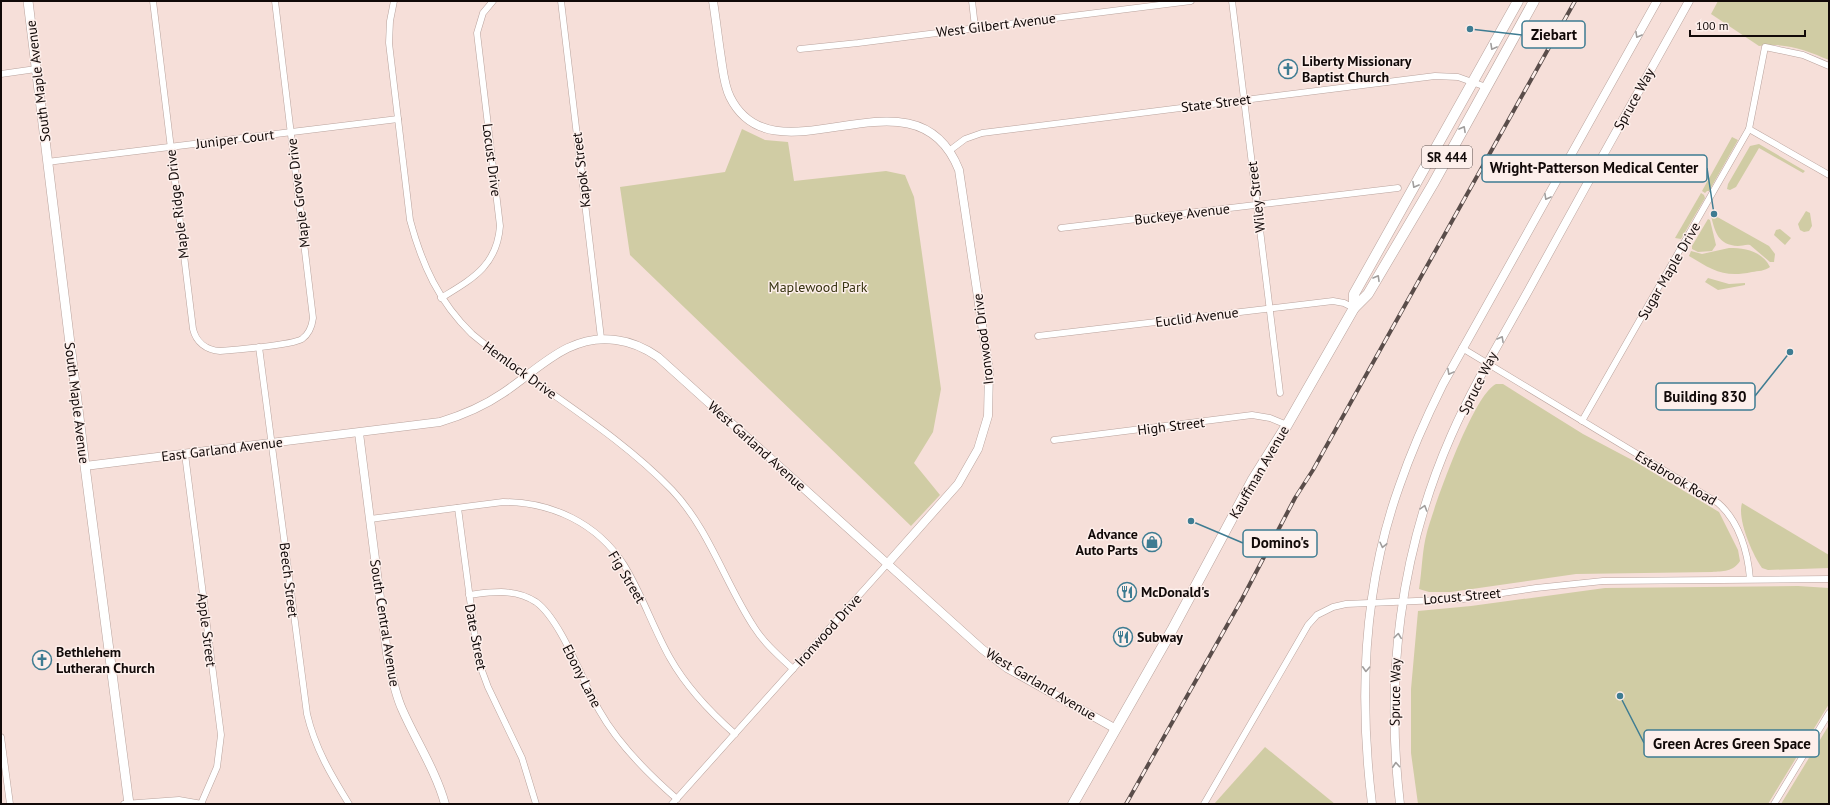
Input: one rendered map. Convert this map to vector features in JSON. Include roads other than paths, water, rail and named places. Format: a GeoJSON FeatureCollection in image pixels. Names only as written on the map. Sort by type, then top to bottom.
{"type":"FeatureCollection","features":[{"type":"Feature","properties":{"kind":"main road","name":"South Maple Avenue"},"geometry":{"type":"LineString","coordinates":[[28,1],[85,466],[129,804]]}},
{"type":"Feature","properties":{"kind":"main road","name":"Kauffman Avenue"},"geometry":{"type":"LineString","coordinates":[[1354,308],[1354,294],[1518,1]]}},
{"type":"Feature","properties":{"kind":"main road","name":"Kauffman Avenue"},"geometry":{"type":"LineString","coordinates":[[1073,804],[1172,630],[1252,481],[1287,425],[1354,308],[1368,294],[1433,184],[1534,1]]}},
{"type":"Feature","properties":{"kind":"street","name":"Maple Ridge Drive"},"geometry":{"type":"LineString","coordinates":[[153,1],[187,292],[194,335],[202,345],[214,351],[259,347]]}},
{"type":"Feature","properties":{"kind":"street","name":"Maple Grove Drive"},"geometry":{"type":"LineString","coordinates":[[259,347],[291,343],[301,339],[310,330],[313,318],[275,1]]}},
{"type":"Feature","properties":{"kind":"street","name":"Hemlock Drive"},"geometry":{"type":"LineString","coordinates":[[394,1],[390,20],[389,43],[410,220],[424,264],[441,298],[472,334],[632,452],[673,491],[696,521],[755,628],[770,648],[793,669]]}},
{"type":"Feature","properties":{"kind":"street","name":"Locust Drive"},"geometry":{"type":"LineString","coordinates":[[441,298],[481,271],[492,256],[500,233],[477,33],[483,14],[493,1]]}},
{"type":"Feature","properties":{"kind":"street","name":"Kapok Street"},"geometry":{"type":"LineString","coordinates":[[561,1],[601,338]]}},
{"type":"Feature","properties":{"kind":"street","name":"Ironwood Drive"},"geometry":{"type":"LineString","coordinates":[[674,802],[958,484],[966,472],[982,439],[989,408],[989,371],[961,176],[949,150],[929,132],[903,122],[885,121],[788,133],[770,130],[754,123],[737,107],[727,89],[713,1]]}},
{"type":"Feature","properties":{"kind":"street"},"geometry":{"type":"LineString","coordinates":[[972,1],[975,27]]}},
{"type":"Feature","properties":{"kind":"street","name":"West Gilbert Avenue"},"geometry":{"type":"LineString","coordinates":[[800,48],[858,43],[975,27],[1191,1]]}},
{"type":"Feature","properties":{"kind":"street","name":"Wiley Street"},"geometry":{"type":"LineString","coordinates":[[1232,1],[1280,393]]}},
{"type":"Feature","properties":{"kind":"street","name":"Spruce Way"},"geometry":{"type":"LineString","coordinates":[[1372,804],[1367,757],[1365,716],[1366,668],[1371,602],[1389,520],[1399,487],[1423,426],[1462,348],[1657,1]]}},
{"type":"Feature","properties":{"kind":"street","name":"Spruce Way"},"geometry":{"type":"LineString","coordinates":[[1400,804],[1396,768],[1394,721],[1395,656],[1403,601],[1414,543],[1431,488],[1451,435],[1488,363],[1688,1]]}},
{"type":"Feature","properties":{"kind":"street","name":"Sugar Maple Drive"},"geometry":{"type":"LineString","coordinates":[[1582,421],[1749,129],[1765,48],[1803,55],[1829,66]]}},
{"type":"Feature","properties":{"kind":"street"},"geometry":{"type":"LineString","coordinates":[[1,74],[36,69]]}},
{"type":"Feature","properties":{"kind":"street","name":"State Street"},"geometry":{"type":"LineString","coordinates":[[949,150],[965,139],[982,132],[1436,76],[1458,77],[1486,87]]}},
{"type":"Feature","properties":{"kind":"street","name":"Juniper Court"},"geometry":{"type":"LineString","coordinates":[[47,162],[398,119]]}},
{"type":"Feature","properties":{"kind":"street"},"geometry":{"type":"LineString","coordinates":[[1749,129],[1829,175]]}},
{"type":"Feature","properties":{"kind":"street","name":"Buckeye Avenue"},"geometry":{"type":"LineString","coordinates":[[1061,228],[1398,188]]}},
{"type":"Feature","properties":{"kind":"street","name":"Euclid Avenue"},"geometry":{"type":"LineString","coordinates":[[1038,336],[1333,301],[1344,303],[1354,308]]}},
{"type":"Feature","properties":{"kind":"street","name":"West Garland Avenue"},"geometry":{"type":"LineString","coordinates":[[360,433],[424,425],[455,418],[496,398],[567,347],[584,341],[601,338],[632,343],[658,357],[982,649],[996,660],[1116,728]]}},
{"type":"Feature","properties":{"kind":"street","name":"Beech Street"},"geometry":{"type":"LineString","coordinates":[[259,347],[307,714],[314,740],[321,757],[349,804]]}},
{"type":"Feature","properties":{"kind":"street","name":"Estabrook Road"},"geometry":{"type":"LineString","coordinates":[[1462,348],[1718,503],[1727,511],[1737,529],[1749,562],[1750,579]]}},
{"type":"Feature","properties":{"kind":"street","name":"High Street"},"geometry":{"type":"LineString","coordinates":[[1054,440],[1252,415],[1270,418],[1287,425]]}},
{"type":"Feature","properties":{"kind":"street","name":"East Garland Avenue"},"geometry":{"type":"LineString","coordinates":[[85,466],[360,433]]}},
{"type":"Feature","properties":{"kind":"street","name":"South Central Avenue"},"geometry":{"type":"LineString","coordinates":[[360,433],[370,519],[392,677],[401,708],[434,775],[445,804]]}},
{"type":"Feature","properties":{"kind":"street","name":"Apple Street"},"geometry":{"type":"LineString","coordinates":[[185,454],[221,735],[217,767],[202,804]]}},
{"type":"Feature","properties":{"kind":"street","name":"Fig Street"},"geometry":{"type":"LineString","coordinates":[[370,519],[503,502],[528,503],[564,513],[592,530],[612,549],[624,566],[670,658],[681,676],[705,706],[734,734]]}},
{"type":"Feature","properties":{"kind":"street","name":"Date Street"},"geometry":{"type":"LineString","coordinates":[[458,508],[475,647],[480,668],[522,758],[536,804]]}},
{"type":"Feature","properties":{"kind":"street","name":"Locust Street"},"geometry":{"type":"LineString","coordinates":[[1204,804],[1308,625],[1317,615],[1333,607],[1371,602],[1463,599],[1603,580],[1829,579]]}},
{"type":"Feature","properties":{"kind":"street","name":"Ebony Lane"},"geometry":{"type":"LineString","coordinates":[[468,596],[495,591],[516,593],[530,598],[544,609],[556,624],[599,710],[609,726],[674,802]]}},
{"type":"Feature","properties":{"kind":"street"},"geometry":{"type":"LineString","coordinates":[[1774,804],[1829,714]]}},
{"type":"Feature","properties":{"kind":"street"},"geometry":{"type":"LineString","coordinates":[[1,737],[10,804]]}},
{"type":"Feature","properties":{"kind":"street"},"geometry":{"type":"LineString","coordinates":[[124,804],[179,800],[202,804]]}},
{"type":"Feature","properties":{"kind":"railway"},"geometry":{"type":"LineString","coordinates":[[1126,804],[1242,599],[1295,498],[1313,470],[1575,1]]}},
{"type":"Feature","properties":{"kind":"place","name":"Ziebart"},"geometry":{"type":"Point","coordinates":[1470,29]}},
{"type":"Feature","properties":{"kind":"place","name":"Liberty Missionary Baptist Church"},"geometry":{"type":"Point","coordinates":[1288,69]}},
{"type":"Feature","properties":{"kind":"place","name":"Wright-Patterson Medical Center"},"geometry":{"type":"Point","coordinates":[1714,214]}},
{"type":"Feature","properties":{"kind":"place","name":"Building 830"},"geometry":{"type":"Point","coordinates":[1790,352]}},
{"type":"Feature","properties":{"kind":"place","name":"Domino's"},"geometry":{"type":"Point","coordinates":[1191,521]}},
{"type":"Feature","properties":{"kind":"place","name":"Advance Auto Parts"},"geometry":{"type":"Point","coordinates":[1152,542]}},
{"type":"Feature","properties":{"kind":"place","name":"McDonald's"},"geometry":{"type":"Point","coordinates":[1127,592]}},
{"type":"Feature","properties":{"kind":"place","name":"Subway"},"geometry":{"type":"Point","coordinates":[1123,637]}},
{"type":"Feature","properties":{"kind":"place","name":"Bethlehem Lutheran Church"},"geometry":{"type":"Point","coordinates":[42,660]}},
{"type":"Feature","properties":{"kind":"place","name":"Green Acres Green Space"},"geometry":{"type":"Point","coordinates":[1620,696]}},
{"type":"Feature","properties":{"kind":"park label","name":"Maplewood Park"},"geometry":{"type":"Point","coordinates":[818,287]}}]}
